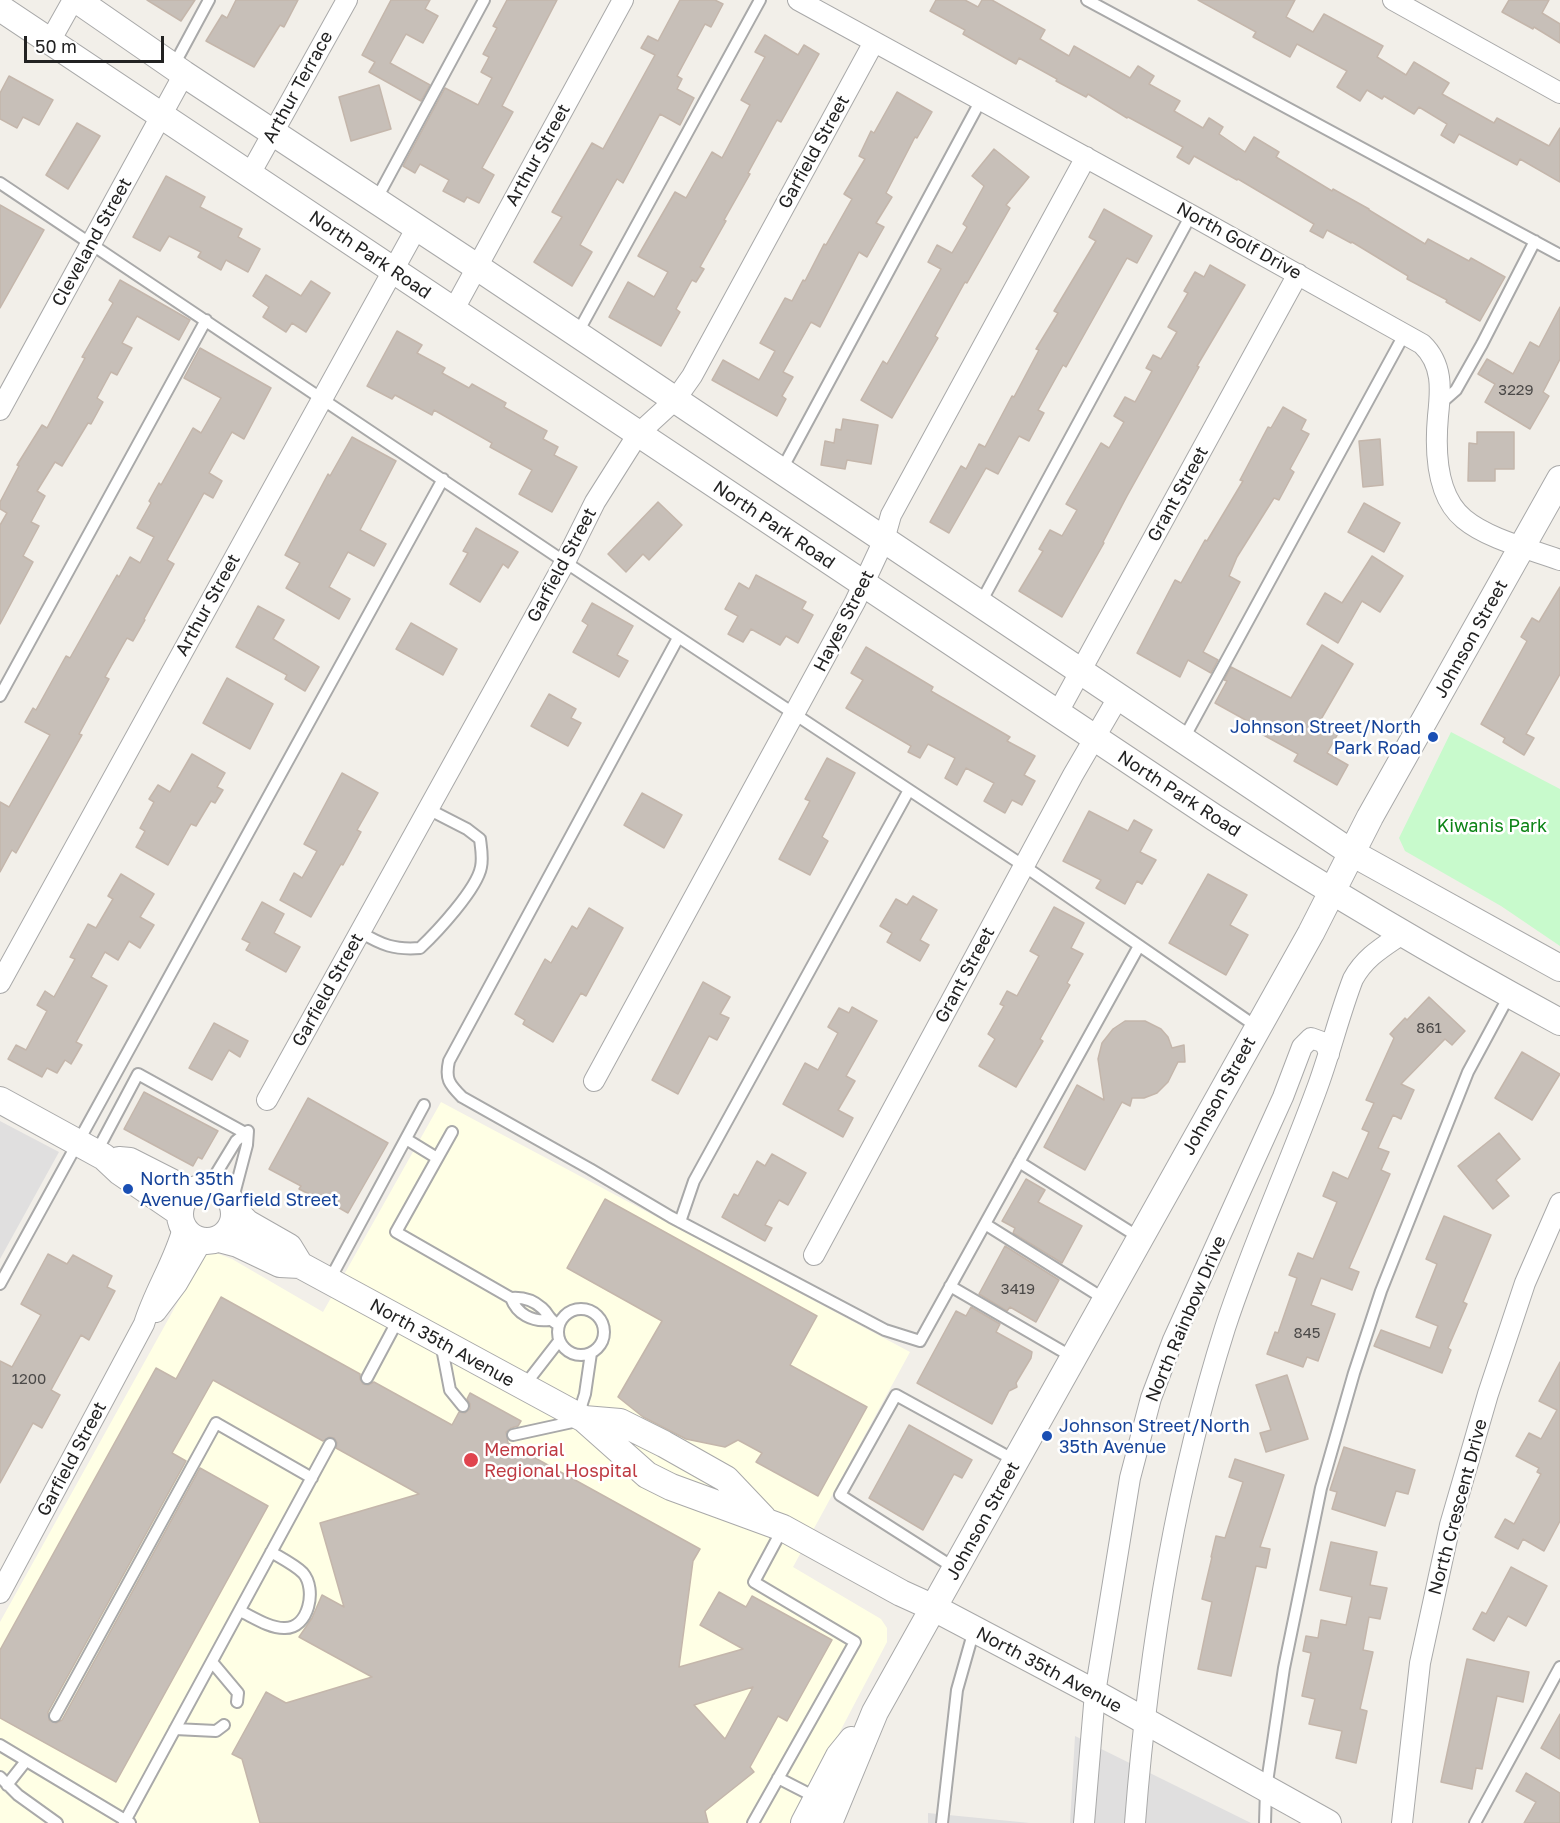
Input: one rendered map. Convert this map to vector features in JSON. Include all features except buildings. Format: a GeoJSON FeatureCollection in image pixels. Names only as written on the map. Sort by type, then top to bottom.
{"type":"FeatureCollection","features":[{"type":"Feature","properties":{"kind":"street"},"geometry":{"type":"LineString","coordinates":[[50,41],[73,0]]}},
{"type":"Feature","properties":{"kind":"street"},"geometry":{"type":"LineString","coordinates":[[77,0],[178,70],[477,267],[1352,853],[1560,968]]}},
{"type":"Feature","properties":{"kind":"street","name":"Arthur Terrace"},"geometry":{"type":"LineString","coordinates":[[250,174],[347,0]]}},
{"type":"Feature","properties":{"kind":"street","name":"Arthur Street"},"geometry":{"type":"LineString","coordinates":[[453,311],[623,0]]}},
{"type":"Feature","properties":{"kind":"street","name":"North Golf Drive"},"geometry":{"type":"LineString","coordinates":[[798,0],[1299,274],[1422,344],[1434,358],[1440,382],[1437,433],[1439,464],[1445,491],[1457,513],[1483,532],[1560,560]]}},
{"type":"Feature","properties":{"kind":"street"},"geometry":{"type":"LineString","coordinates":[[1393,0],[1560,93]]}},
{"type":"Feature","properties":{"kind":"street","name":"North Park Road"},"geometry":{"type":"LineString","coordinates":[[0,8],[162,114],[1057,714],[1332,892],[1402,934],[1560,1022]]}},
{"type":"Feature","properties":{"kind":"street","name":"Garfield Street"},"geometry":{"type":"LineString","coordinates":[[267,1100],[565,562],[595,502],[638,434],[675,400],[692,376],[874,42]]}},
{"type":"Feature","properties":{"kind":"street","name":"Cleveland Street"},"geometry":{"type":"LineString","coordinates":[[0,410],[162,114],[178,70]]}},
{"type":"Feature","properties":{"kind":"street","name":"Hayes Street"},"geometry":{"type":"LineString","coordinates":[[594,1081],[855,602],[884,540],[891,515],[1086,157]]}},
{"type":"Feature","properties":{"kind":"street","name":"Arthur Street"},"geometry":{"type":"LineString","coordinates":[[0,983],[417,227]]}},
{"type":"Feature","properties":{"kind":"street","name":"Grant Street"},"geometry":{"type":"LineString","coordinates":[[1057,714],[1299,274]]}},
{"type":"Feature","properties":{"kind":"street","name":"Johnson Street"},"geometry":{"type":"LineString","coordinates":[[829,1823],[875,1712],[1311,933],[1376,806],[1560,479]]}},
{"type":"Feature","properties":{"kind":"street","name":"Grant Street"},"geometry":{"type":"LineString","coordinates":[[814,1255],[1024,866],[1119,696]]}},
{"type":"Feature","properties":{"kind":"street","name":"North Rainbow Drive"},"geometry":{"type":"LineString","coordinates":[[1135,1823],[1143,1721],[1161,1593],[1187,1464],[1222,1339],[1329,1054],[1350,987],[1358,970],[1369,957],[1402,934]]}},
{"type":"Feature","properties":{"kind":"street","name":"North Rainbow Drive"},"geometry":{"type":"LineString","coordinates":[[1084,1823],[1095,1693],[1130,1478],[1151,1398],[1173,1340],[1283,1097],[1302,1047],[1311,1038],[1325,1043],[1329,1054]]}},
{"type":"Feature","properties":{"kind":"street","name":"North 35th Avenue"},"geometry":{"type":"LineString","coordinates":[[0,1100],[92,1151],[120,1172],[238,1244],[280,1264],[300,1264]]}},
{"type":"Feature","properties":{"kind":"street","name":"North 35th Avenue"},"geometry":{"type":"LineString","coordinates":[[197,1217],[218,1189],[226,1194],[247,1223],[288,1247],[300,1264],[581,1418],[647,1475],[776,1525],[1095,1693],[1328,1823]]}},
{"type":"Feature","properties":{"kind":"street","name":"North Crescent Drive"},"geometry":{"type":"LineString","coordinates":[[1402,1823],[1420,1663],[1450,1525],[1488,1394],[1525,1284],[1560,1203]]}},
{"type":"Feature","properties":{"kind":"street"},"geometry":{"type":"LineString","coordinates":[[197,1217],[231,1227],[233,1206]]}},
{"type":"Feature","properties":{"kind":"street","name":"Garfield Street"},"geometry":{"type":"LineString","coordinates":[[0,1593],[144,1324],[151,1301],[179,1244],[197,1217]]}},
{"type":"Feature","properties":{"kind":"street","name":"North 35th Avenue"},"geometry":{"type":"LineString","coordinates":[[581,1418],[620,1422],[716,1473],[726,1479],[776,1525]]}},
{"type":"Feature","properties":{"kind":"street","name":"Johnson Street"},"geometry":{"type":"LineString","coordinates":[[804,1823],[839,1756],[875,1712]]}},
{"type":"Feature","properties":{"kind":"lane"},"geometry":{"type":"LineString","coordinates":[[178,70],[209,0]]}},
{"type":"Feature","properties":{"kind":"lane"},"geometry":{"type":"LineString","coordinates":[[376,200],[484,0]]}},
{"type":"Feature","properties":{"kind":"lane"},"geometry":{"type":"LineString","coordinates":[[577,335],[760,0]]}},
{"type":"Feature","properties":{"kind":"lane"},"geometry":{"type":"LineString","coordinates":[[1087,0],[1560,255]]}},
{"type":"Feature","properties":{"kind":"lane"},"geometry":{"type":"LineString","coordinates":[[781,471],[981,100]]}},
{"type":"Feature","properties":{"kind":"lane"},"geometry":{"type":"LineString","coordinates":[[0,183],[678,638],[1024,866],[1257,1028]]}},
{"type":"Feature","properties":{"kind":"lane"},"geometry":{"type":"LineString","coordinates":[[980,604],[1191,215]]}},
{"type":"Feature","properties":{"kind":"lane"},"geometry":{"type":"LineString","coordinates":[[1440,405],[1456,390],[1535,241]]}},
{"type":"Feature","properties":{"kind":"lane"},"geometry":{"type":"LineString","coordinates":[[0,696],[206,320]]}},
{"type":"Feature","properties":{"kind":"lane"},"geometry":{"type":"LineString","coordinates":[[1183,740],[1405,333]]}},
{"type":"Feature","properties":{"kind":"lane"},"geometry":{"type":"LineString","coordinates":[[92,1151],[443,480]]}},
{"type":"Feature","properties":{"kind":"lane"},"geometry":{"type":"LineString","coordinates":[[678,638],[449,1060],[446,1074],[452,1086],[462,1097],[680,1222],[885,1330],[920,1341],[1139,946]]}},
{"type":"Feature","properties":{"kind":"lane"},"geometry":{"type":"LineString","coordinates":[[680,1222],[694,1181],[909,790]]}},
{"type":"Feature","properties":{"kind":"lane"},"geometry":{"type":"LineString","coordinates":[[360,932],[379,943],[398,949],[420,948],[465,897],[474,881],[481,868],[480,839],[467,829],[428,809]]}},
{"type":"Feature","properties":{"kind":"lane"},"geometry":{"type":"LineString","coordinates":[[1265,1823],[1266,1789],[1284,1668],[1301,1581],[1321,1488],[1354,1373],[1381,1291],[1468,1072],[1510,994]]}},
{"type":"Feature","properties":{"kind":"lane"},"geometry":{"type":"LineString","coordinates":[[0,1284],[92,1151],[138,1074],[245,1133],[248,1131],[247,1146],[233,1206]]}},
{"type":"Feature","properties":{"kind":"lane"},"geometry":{"type":"LineString","coordinates":[[329,1281],[424,1106]]}},
{"type":"Feature","properties":{"kind":"lane"},"geometry":{"type":"LineString","coordinates":[[452,1132],[396,1232],[511,1298],[522,1297],[544,1309],[554,1322],[559,1341],[564,1348],[576,1355],[591,1353]]}},
{"type":"Feature","properties":{"kind":"lane"},"geometry":{"type":"LineString","coordinates":[[197,1217],[236,1141],[245,1133]]}},
{"type":"Feature","properties":{"kind":"lane"},"geometry":{"type":"LineString","coordinates":[[406,1139],[438,1158]]}},
{"type":"Feature","properties":{"kind":"lane"},"geometry":{"type":"LineString","coordinates":[[1019,1162],[1140,1238]]}},
{"type":"Feature","properties":{"kind":"lane"},"geometry":{"type":"LineString","coordinates":[[985,1224],[1106,1300]]}},
{"type":"Feature","properties":{"kind":"lane"},"geometry":{"type":"LineString","coordinates":[[950,1286],[1074,1358]]}},
{"type":"Feature","properties":{"kind":"lane"},"geometry":{"type":"LineString","coordinates":[[513,1435],[581,1418],[591,1353],[601,1342],[603,1335],[600,1320],[595,1314],[581,1309],[573,1310],[554,1322]]}},
{"type":"Feature","properties":{"kind":"lane"},"geometry":{"type":"LineString","coordinates":[[367,1378],[399,1318]]}},
{"type":"Feature","properties":{"kind":"lane"},"geometry":{"type":"LineString","coordinates":[[440,1340],[450,1390],[463,1407]]}},
{"type":"Feature","properties":{"kind":"lane"},"geometry":{"type":"LineString","coordinates":[[523,1387],[559,1341]]}},
{"type":"Feature","properties":{"kind":"lane"},"geometry":{"type":"LineString","coordinates":[[956,1569],[840,1496],[896,1395],[1016,1461]]}},
{"type":"Feature","properties":{"kind":"lane"},"geometry":{"type":"LineString","coordinates":[[55,1716],[216,1423],[312,1478]]}},
{"type":"Feature","properties":{"kind":"lane"},"geometry":{"type":"LineString","coordinates":[[0,1745],[127,1822],[330,1444]]}},
{"type":"Feature","properties":{"kind":"lane"},"geometry":{"type":"LineString","coordinates":[[753,1823],[855,1642],[754,1582],[776,1525]]}},
{"type":"Feature","properties":{"kind":"lane"},"geometry":{"type":"LineString","coordinates":[[240,1611],[283,1628],[293,1627],[302,1618],[312,1592],[307,1581],[302,1572],[271,1552]]}},
{"type":"Feature","properties":{"kind":"lane"},"geometry":{"type":"LineString","coordinates":[[942,1823],[957,1690],[974,1629]]}},
{"type":"Feature","properties":{"kind":"lane"},"geometry":{"type":"LineString","coordinates":[[212,1662],[238,1693],[237,1702]]}},
{"type":"Feature","properties":{"kind":"lane"},"geometry":{"type":"LineString","coordinates":[[1475,1823],[1560,1667]]}},
{"type":"Feature","properties":{"kind":"lane"},"geometry":{"type":"LineString","coordinates":[[175,1730],[216,1731],[224,1725]]}},
{"type":"Feature","properties":{"kind":"lane"},"geometry":{"type":"LineString","coordinates":[[26,1761],[4,1781],[18,1795],[57,1823]]}},
{"type":"Feature","properties":{"kind":"lane"},"geometry":{"type":"LineString","coordinates":[[778,1778],[817,1798]]}},
{"type":"Feature","properties":{"kind":"shaded area","name":"Memorial Regional Hospital"},"geometry":{"type":"Polygon","coordinates":[[[441,1102],[910,1352],[793,1567],[881,1619],[887,1628],[887,1642],[792,1823],[0,1823],[0,1622],[204,1255],[216,1253],[232,1259],[323,1312],[441,1102]]]}},
{"type":"Feature","properties":{"kind":"shaded area"},"geometry":{"type":"Polygon","coordinates":[[[0,1121],[59,1152],[0,1259],[0,1121]]]}},
{"type":"Feature","properties":{"kind":"shaded area"},"geometry":{"type":"Polygon","coordinates":[[[1075,1736],[1251,1823],[1070,1823],[1075,1736]]]}},
{"type":"Feature","properties":{"kind":"shaded area"},"geometry":{"type":"Polygon","coordinates":[[[928,1813],[1030,1823],[928,1823],[928,1813]]]}},
{"type":"Feature","properties":{"kind":"green space","name":"Kiwanis Park"},"geometry":{"type":"Polygon","coordinates":[[[1451,732],[1560,789],[1560,946],[1501,906],[1405,851],[1399,838],[1451,732]]]}},
{"type":"Feature","properties":{"kind":"place","name":"Johnson Street/North Park Road"},"geometry":{"type":"Point","coordinates":[1433,737]}},
{"type":"Feature","properties":{"kind":"place","name":"North 35th Avenue/Garfield Street"},"geometry":{"type":"Point","coordinates":[128,1189]}},
{"type":"Feature","properties":{"kind":"place","name":"Johnson Street/North 35th Avenue"},"geometry":{"type":"Point","coordinates":[1047,1436]}},
{"type":"Feature","properties":{"kind":"place","name":"Memorial Regional Hospital"},"geometry":{"type":"Point","coordinates":[471,1460]}}]}
